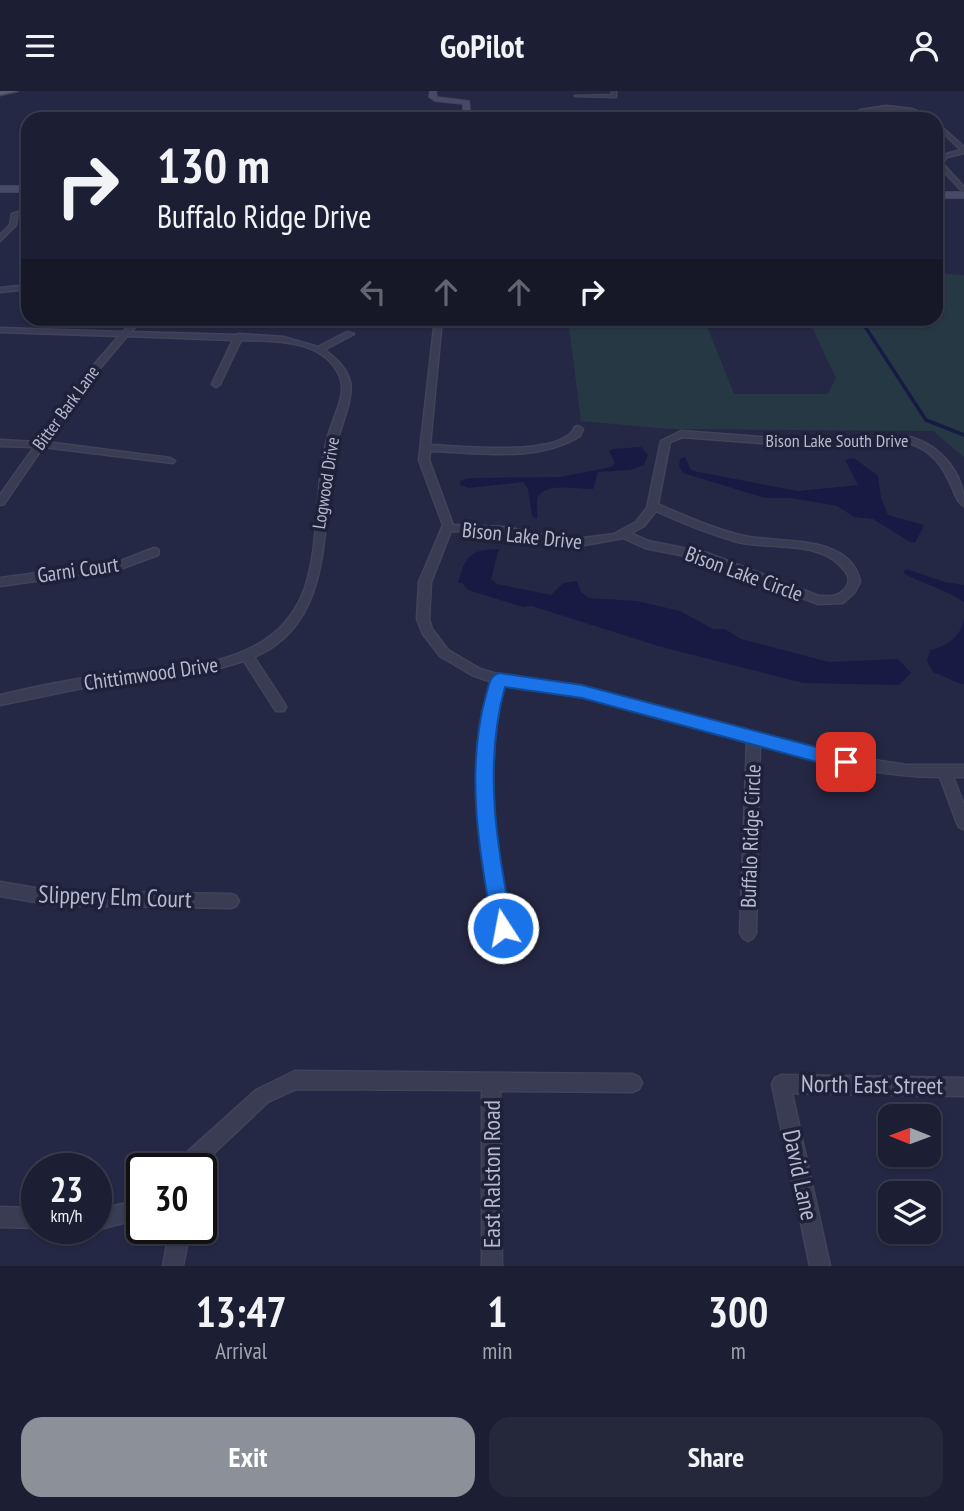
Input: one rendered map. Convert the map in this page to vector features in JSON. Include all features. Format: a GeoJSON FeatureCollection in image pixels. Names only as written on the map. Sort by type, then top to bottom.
{"type":"FeatureCollection","features":[{"type":"Feature","properties":{"kind":"main road"},"geometry":{"type":"LineString","coordinates":[[0,93],[13,91]]}},
{"type":"Feature","properties":{"kind":"street"},"geometry":{"type":"LineString","coordinates":[[433,91],[432,97],[435,99],[467,101],[467,112]]}},
{"type":"Feature","properties":{"kind":"street"},"geometry":{"type":"LineString","coordinates":[[577,96],[613,96],[614,91]]}},
{"type":"Feature","properties":{"kind":"street"},"geometry":{"type":"LineString","coordinates":[[856,112],[867,107],[890,107],[908,112]]}},
{"type":"Feature","properties":{"kind":"street"},"geometry":{"type":"LineString","coordinates":[[943,130],[964,151]]}},
{"type":"Feature","properties":{"kind":"street"},"geometry":{"type":"LineString","coordinates":[[943,157],[964,151]]}},
{"type":"Feature","properties":{"kind":"street"},"geometry":{"type":"LineString","coordinates":[[943,169],[964,193]]}},
{"type":"Feature","properties":{"kind":"street"},"geometry":{"type":"LineString","coordinates":[[0,189],[21,189]]}},
{"type":"Feature","properties":{"kind":"street"},"geometry":{"type":"LineString","coordinates":[[943,194],[964,193]]}},
{"type":"Feature","properties":{"kind":"street"},"geometry":{"type":"LineString","coordinates":[[0,239],[13,225],[12,217],[21,214]]}},
{"type":"Feature","properties":{"kind":"street"},"geometry":{"type":"LineString","coordinates":[[0,290],[21,288]]}},
{"type":"Feature","properties":{"kind":"street","name":"Bitter Bark Lane"},"geometry":{"type":"LineString","coordinates":[[0,502],[82,384],[132,326]]}},
{"type":"Feature","properties":{"kind":"street"},"geometry":{"type":"LineString","coordinates":[[437,326],[425,466],[446,513],[448,528],[422,599],[422,618],[441,649],[461,665],[499,680],[582,692],[846,762],[945,773],[964,771]]}},
{"type":"Feature","properties":{"kind":"street"},"geometry":{"type":"LineString","coordinates":[[0,330],[239,336],[284,339],[318,350],[350,334]]}},
{"type":"Feature","properties":{"kind":"street"},"geometry":{"type":"LineString","coordinates":[[216,384],[239,336]]}},
{"type":"Feature","properties":{"kind":"street","name":"Logwood Drive"},"geometry":{"type":"LineString","coordinates":[[290,624],[306,603],[312,587],[329,449],[347,391],[346,380],[339,367],[318,350]]}},
{"type":"Feature","properties":{"kind":"street"},"geometry":{"type":"LineString","coordinates":[[425,448],[549,448],[569,441],[578,434],[578,429]]}},
{"type":"Feature","properties":{"kind":"street"},"geometry":{"type":"LineString","coordinates":[[653,506],[658,475],[664,462],[665,443],[675,435]]}},
{"type":"Feature","properties":{"kind":"street","name":"Bison Lake South Drive"},"geometry":{"type":"LineString","coordinates":[[675,435],[775,441],[908,439],[927,445],[944,458],[964,503]]}},
{"type":"Feature","properties":{"kind":"street"},"geometry":{"type":"LineString","coordinates":[[0,443],[39,444],[170,461]]}},
{"type":"Feature","properties":{"kind":"street","name":"Bison Lake Drive"},"geometry":{"type":"LineString","coordinates":[[448,528],[501,529],[568,544],[598,542],[624,534],[640,524],[653,506]]}},
{"type":"Feature","properties":{"kind":"street","name":"Bison Lake Circle"},"geometry":{"type":"LineString","coordinates":[[624,534],[645,544],[703,556],[818,600],[841,599],[855,585],[854,571],[844,562],[812,547],[746,540],[690,524],[653,506]]}},
{"type":"Feature","properties":{"kind":"street","name":"Garni Court"},"geometry":{"type":"LineString","coordinates":[[0,582],[120,565],[154,552]]}},
{"type":"Feature","properties":{"kind":"street","name":"Chittimwood Drive"},"geometry":{"type":"LineString","coordinates":[[0,700],[95,680],[201,670],[247,656],[277,637],[290,624]]}},
{"type":"Feature","properties":{"kind":"street"},"geometry":{"type":"LineString","coordinates":[[247,656],[280,707]]}},
{"type":"Feature","properties":{"kind":"street"},"geometry":{"type":"LineString","coordinates":[[499,680],[486,724],[485,801],[489,859],[503,928]]}},
{"type":"Feature","properties":{"kind":"street","name":"Buffalo Ridge Circle"},"geometry":{"type":"LineString","coordinates":[[748,933],[754,739]]}},
{"type":"Feature","properties":{"kind":"street"},"geometry":{"type":"LineString","coordinates":[[945,773],[964,823]]}},
{"type":"Feature","properties":{"kind":"street","name":"Slippery Elm Court"},"geometry":{"type":"LineString","coordinates":[[0,889],[53,898],[230,901]]}},
{"type":"Feature","properties":{"kind":"street"},"geometry":{"type":"LineString","coordinates":[[203,1153],[262,1096],[295,1080],[633,1083]]}},
{"type":"Feature","properties":{"kind":"street","name":"East Ralston Road"},"geometry":{"type":"LineString","coordinates":[[491,1082],[492,1266]]}},
{"type":"Feature","properties":{"kind":"street","name":"North East Street"},"geometry":{"type":"LineString","coordinates":[[781,1084],[964,1087]]}},
{"type":"Feature","properties":{"kind":"street","name":"David Lane"},"geometry":{"type":"LineString","coordinates":[[781,1084],[820,1266]]}},
{"type":"Feature","properties":{"kind":"street"},"geometry":{"type":"LineString","coordinates":[[0,1217],[21,1218]]}},
{"type":"Feature","properties":{"kind":"street"},"geometry":{"type":"LineString","coordinates":[[173,1266],[177,1244]]}},
{"type":"Feature","properties":{"kind":"shaded area"},"geometry":{"type":"Polygon","coordinates":[[[943,274],[964,275],[964,457],[933,431],[669,429],[581,421],[569,326],[707,326],[734,394],[828,394],[836,378],[811,326],[943,326],[943,274]]]}},
{"type":"Feature","properties":{"kind":"shaded area"},"geometry":{"type":"Polygon","coordinates":[[[641,447],[648,455],[644,465],[630,470],[598,472],[593,489],[553,488],[545,491],[537,502],[537,519],[532,516],[528,489],[523,482],[469,488],[460,485],[461,480],[472,478],[560,477],[611,467],[615,463],[609,451],[641,447]]]}},
{"type":"Feature","properties":{"kind":"shaded area"},"geometry":{"type":"Polygon","coordinates":[[[685,457],[691,470],[798,491],[858,485],[845,460],[854,458],[878,476],[881,498],[888,515],[924,525],[915,543],[910,542],[873,519],[854,517],[837,506],[791,498],[765,498],[683,473],[679,466],[680,459],[685,457]]]}},
{"type":"Feature","properties":{"kind":"shaded area"},"geometry":{"type":"Polygon","coordinates":[[[499,549],[491,579],[497,584],[551,595],[563,583],[577,581],[581,592],[589,598],[637,601],[680,611],[713,629],[725,629],[741,639],[829,662],[898,659],[911,673],[899,685],[803,683],[658,646],[532,606],[523,607],[468,590],[462,583],[458,583],[470,556],[481,551],[499,549]]]}},
{"type":"Feature","properties":{"kind":"shaded area"},"geometry":{"type":"Polygon","coordinates":[[[906,569],[945,582],[964,585],[964,602],[903,573],[906,569]]]}},
{"type":"Feature","properties":{"kind":"shaded area"},"geometry":{"type":"Polygon","coordinates":[[[964,619],[964,684],[961,684],[933,672],[927,661],[930,650],[942,646],[956,636],[964,619]]]}},
{"type":"Feature","properties":{"kind":"waterway"},"geometry":{"type":"LineString","coordinates":[[865,326],[926,420],[964,435]]}},
{"type":"Feature","properties":{"kind":"route"},"geometry":{"type":"LineString","coordinates":[[503,928],[489,859],[485,801],[486,724],[499,680],[582,692],[846,762]]}}]}
